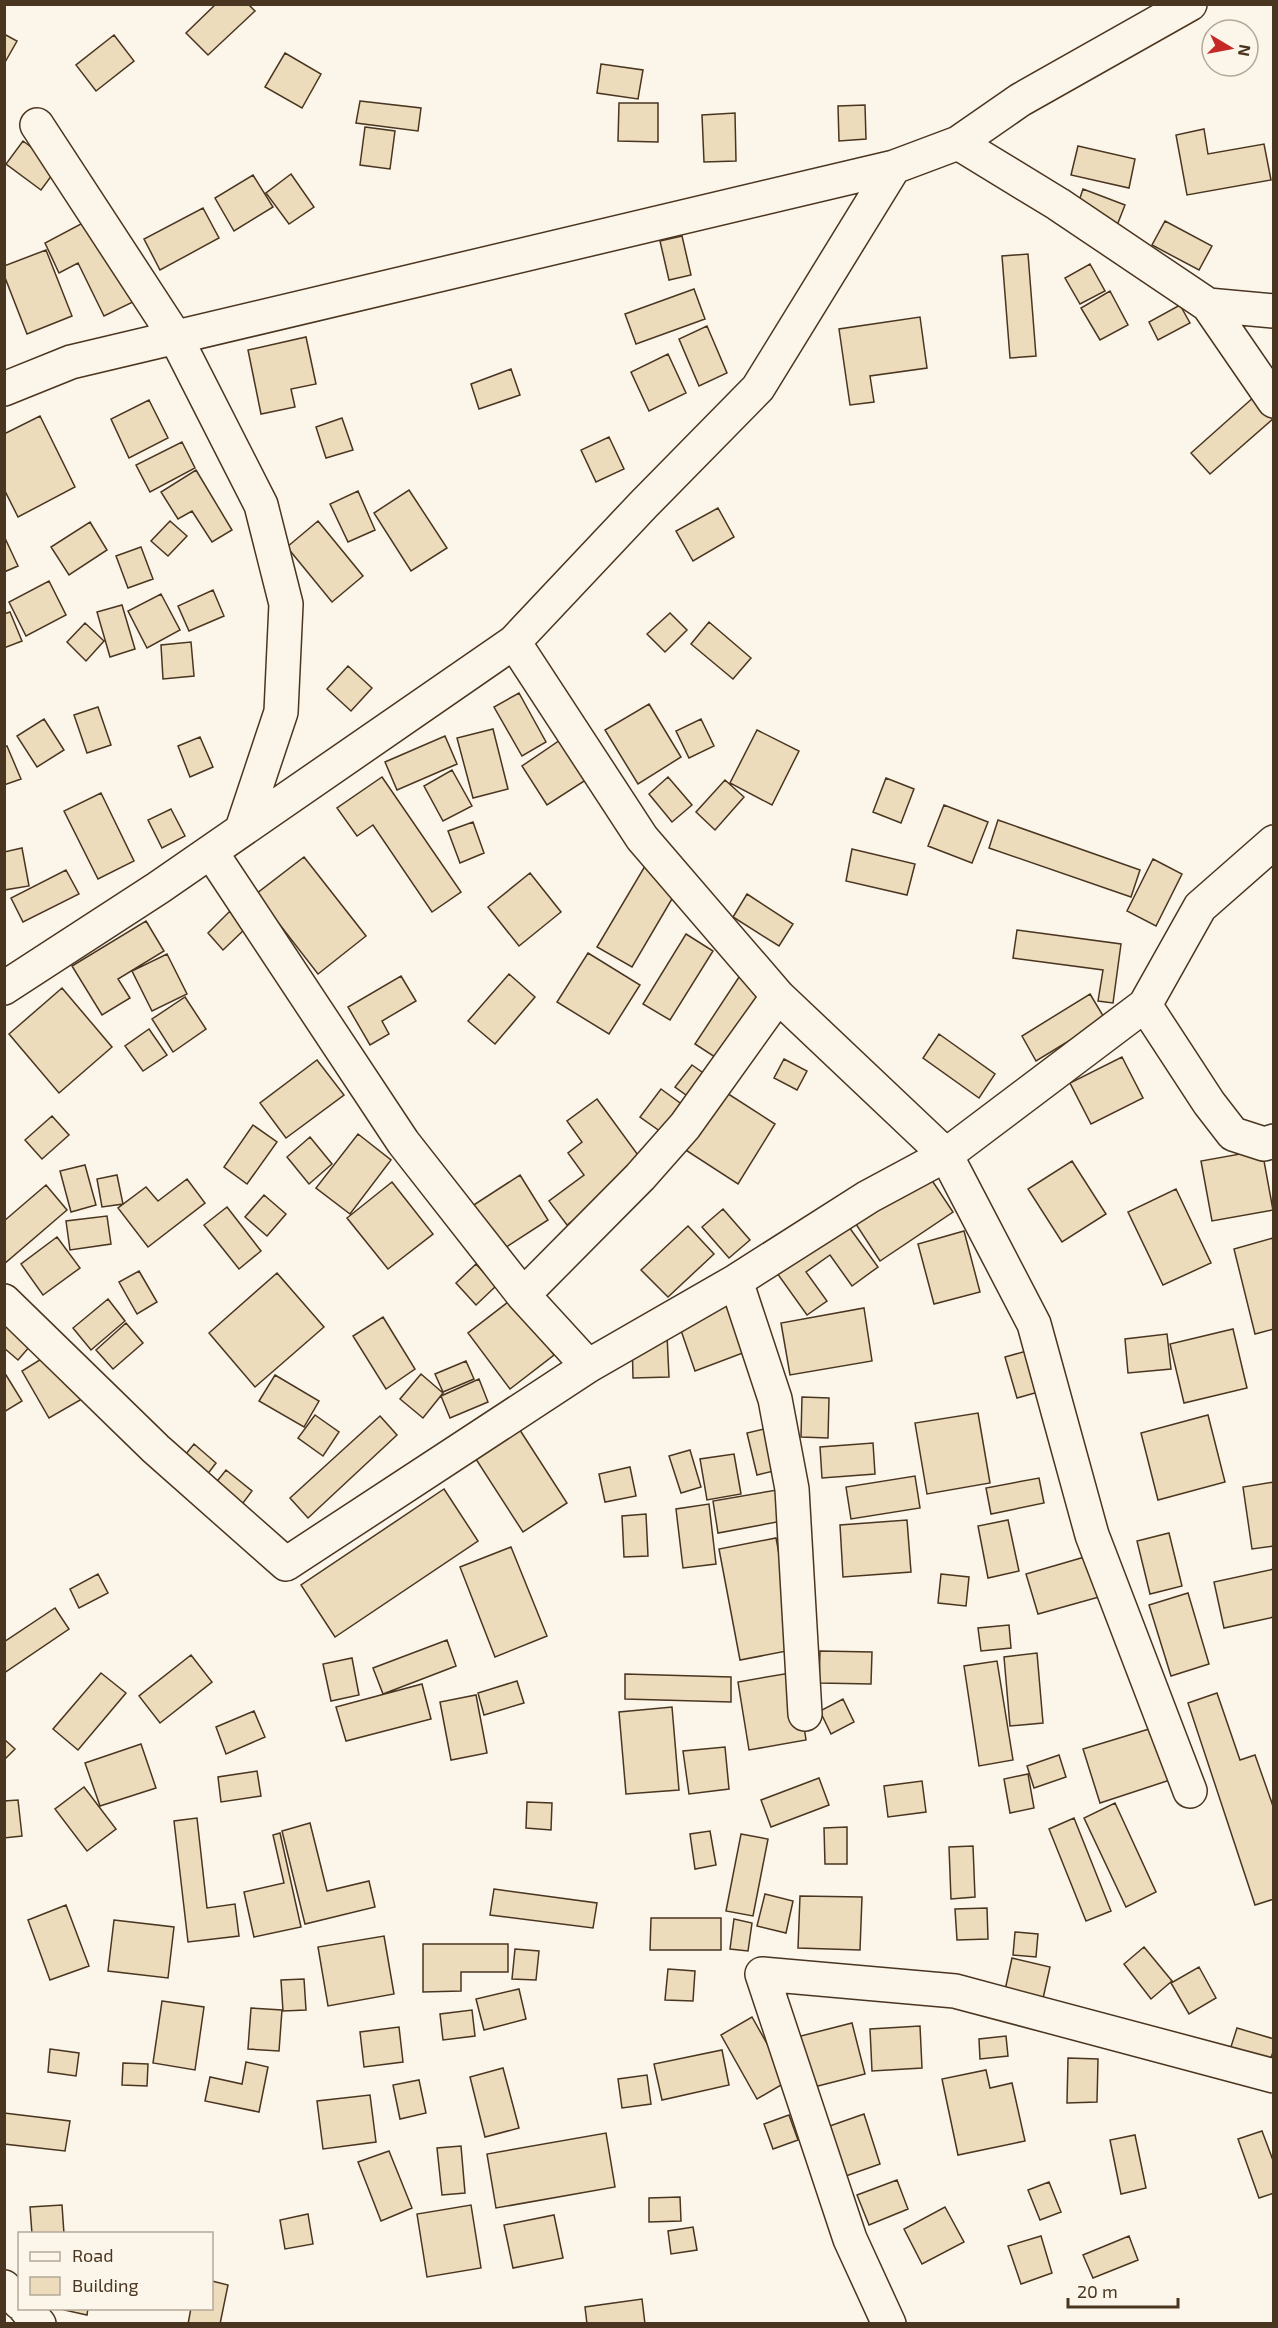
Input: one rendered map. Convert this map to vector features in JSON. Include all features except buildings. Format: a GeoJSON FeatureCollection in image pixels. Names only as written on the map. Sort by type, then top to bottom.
{"type":"FeatureCollection","features":[{"type":"Feature","properties":{"kind":"street"},"geometry":{"type":"LineString","coordinates":[[4,389],[71,362],[894,167],[958,143],[1020,100],[1191,4]]}},
{"type":"Feature","properties":{"kind":"street"},"geometry":{"type":"LineString","coordinates":[[37,125],[176,338],[261,505],[286,604],[281,712],[242,829]]}},
{"type":"Feature","properties":{"kind":"street"},"geometry":{"type":"LineString","coordinates":[[958,143],[1058,204],[1208,305],[1274,401]]}},
{"type":"Feature","properties":{"kind":"street"},"geometry":{"type":"LineString","coordinates":[[4,988],[211,852],[514,642],[644,504],[758,388],[894,167]]}},
{"type":"Feature","properties":{"kind":"street"},"geometry":{"type":"LineString","coordinates":[[1208,305],[1274,310]]}},
{"type":"Feature","properties":{"kind":"street"},"geometry":{"type":"LineString","coordinates":[[514,642],[642,838],[778,996],[946,1155],[1034,1324],[1092,1535],[1190,1791]]}},
{"type":"Feature","properties":{"kind":"street"},"geometry":{"type":"LineString","coordinates":[[4,1301],[156,1449],[286,1564],[588,1366],[736,1281],[868,1197],[946,1155],[1145,1005],[1200,907],[1274,842]]}},
{"type":"Feature","properties":{"kind":"street"},"geometry":{"type":"LineString","coordinates":[[211,852],[403,1142],[523,1295],[588,1366]]}},
{"type":"Feature","properties":{"kind":"street"},"geometry":{"type":"LineString","coordinates":[[523,1295],[640,1177],[685,1126],[778,996]]}},
{"type":"Feature","properties":{"kind":"street"},"geometry":{"type":"LineString","coordinates":[[1145,1005],[1209,1103],[1233,1134],[1264,1144],[1274,1141]]}},
{"type":"Feature","properties":{"kind":"street"},"geometry":{"type":"LineString","coordinates":[[736,1281],[775,1399],[792,1489],[805,1714]]}},
{"type":"Feature","properties":{"kind":"street"},"geometry":{"type":"LineString","coordinates":[[889,2324],[850,2239],[762,1974],[955,1991],[1274,2076]]}},
{"type":"Feature","properties":{"kind":"street"},"geometry":{"type":"LineString","coordinates":[[4,2287],[18,2301]]}},
{"type":"Feature","properties":{"kind":"street"},"geometry":{"type":"LineString","coordinates":[[27,2310],[39,2324]]}}]}
